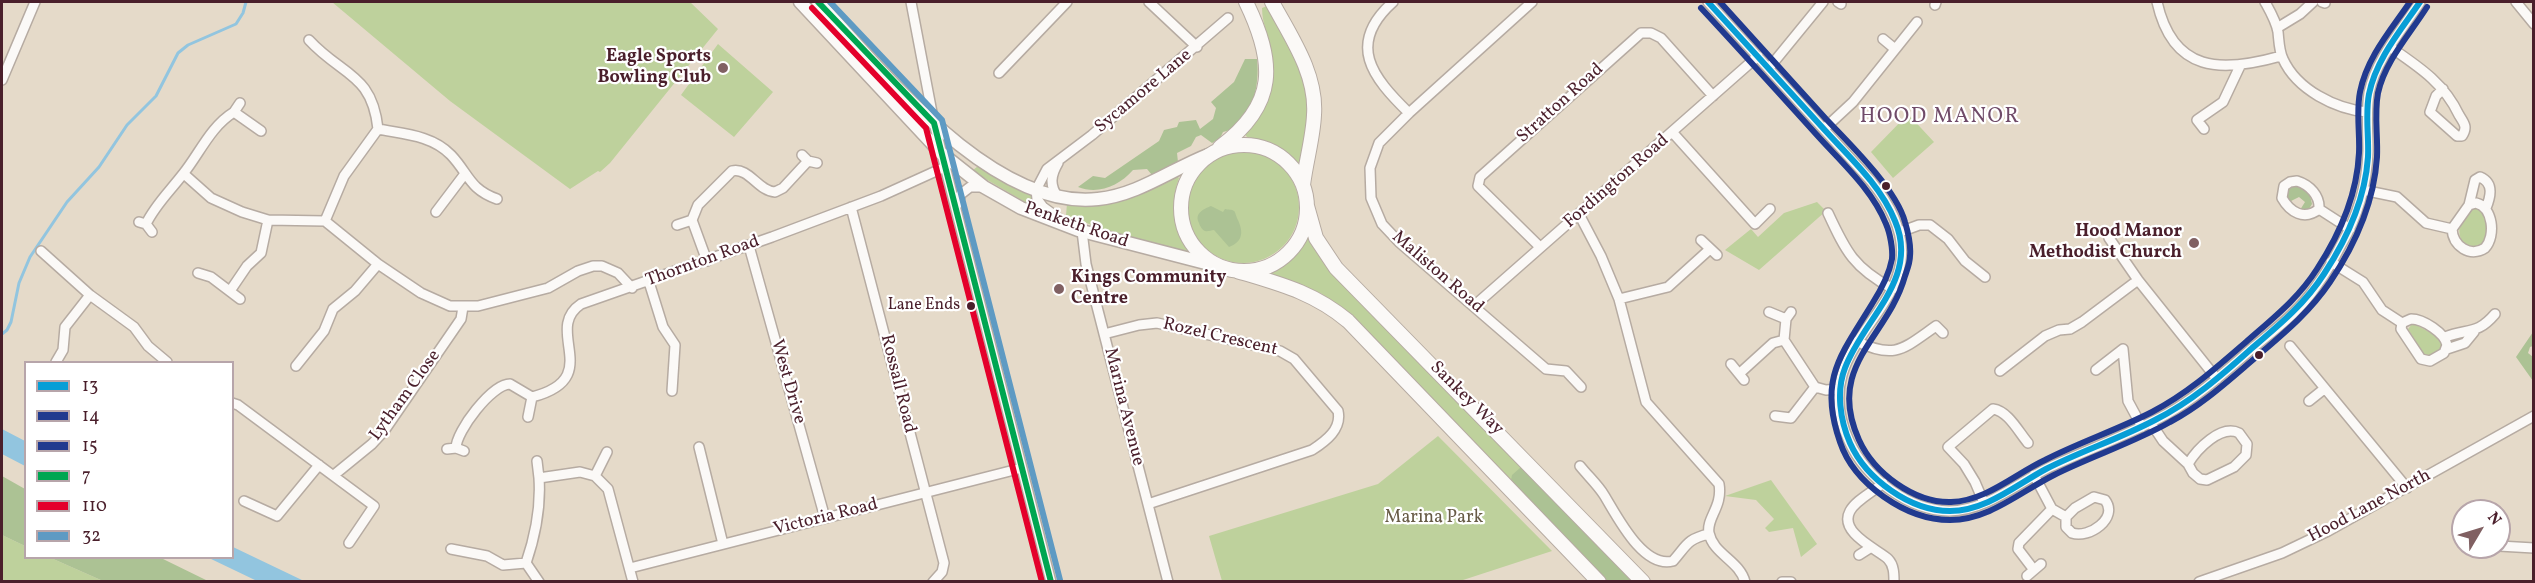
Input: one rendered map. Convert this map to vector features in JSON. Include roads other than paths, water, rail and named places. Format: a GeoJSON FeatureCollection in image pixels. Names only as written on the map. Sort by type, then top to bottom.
{"type":"FeatureCollection","features":[{"type":"Feature","properties":{"kind":"highway"},"geometry":{"type":"LineString","coordinates":[[1209,154],[1241,144],[1260,147],[1278,154],[1293,167],[1303,185],[1307,206],[1305,225],[1297,243],[1284,258],[1267,267],[1237,271],[1217,266],[1200,254],[1188,239],[1182,221],[1180,202],[1185,184],[1194,168],[1209,154],[1249,120],[1261,100],[1267,78],[1263,41],[1247,2]]}},
{"type":"Feature","properties":{"kind":"highway"},"geometry":{"type":"LineString","coordinates":[[1272,2],[1302,58],[1313,94],[1314,114],[1303,185]]}},
{"type":"Feature","properties":{"kind":"highway","name":"Sankey Way"},"geometry":{"type":"LineString","coordinates":[[1307,206],[1316,238],[1336,268],[1643,582]]}},
{"type":"Feature","properties":{"kind":"highway","name":"Sankey Way"},"geometry":{"type":"LineString","coordinates":[[1237,271],[1304,292],[1332,308],[1348,321],[1599,582]]}},
{"type":"Feature","properties":{"kind":"main road","name":"Penketh Road"},"geometry":{"type":"LineString","coordinates":[[800,2],[847,42],[934,123],[1001,173],[1036,190],[1080,201],[1119,195],[1209,154]]}},
{"type":"Feature","properties":{"kind":"main road","name":"Penketh Road"},"geometry":{"type":"LineString","coordinates":[[818,2],[847,42],[941,153],[984,187],[1021,208],[1080,231],[1217,266]]}},
{"type":"Feature","properties":{"kind":"street"},"geometry":{"type":"LineString","coordinates":[[2,80],[35,2]]}},
{"type":"Feature","properties":{"kind":"street"},"geometry":{"type":"LineString","coordinates":[[910,2],[941,153],[1050,582]]}},
{"type":"Feature","properties":{"kind":"street"},"geometry":{"type":"LineString","coordinates":[[999,73],[1067,2]]}},
{"type":"Feature","properties":{"kind":"street"},"geometry":{"type":"LineString","coordinates":[[1149,2],[1197,47]]}},
{"type":"Feature","properties":{"kind":"street"},"geometry":{"type":"LineString","coordinates":[[1393,2],[1380,13],[1369,33],[1369,61],[1381,84],[1409,113]]}},
{"type":"Feature","properties":{"kind":"street","name":"Maliston Road"},"geometry":{"type":"LineString","coordinates":[[1532,2],[1379,143],[1370,168],[1371,198],[1382,224],[1399,242],[1546,369],[1566,371],[1581,387]]}},
{"type":"Feature","properties":{"kind":"street"},"geometry":{"type":"LineString","coordinates":[[1708,2],[1825,128],[1888,203],[1900,232],[1902,261],[1893,289],[1856,341],[1844,364],[1839,389],[1840,408],[1849,440],[1860,458],[1883,483],[1914,504],[1952,511],[1984,503],[2034,476],[2146,425],[2182,405],[2217,379],[2295,312],[2317,286],[2350,229],[2363,190],[2368,156],[2367,112],[2374,76],[2420,2]]}},
{"type":"Feature","properties":{"kind":"street"},"geometry":{"type":"LineString","coordinates":[[1769,68],[1823,2]]}},
{"type":"Feature","properties":{"kind":"street"},"geometry":{"type":"LineString","coordinates":[[2157,2],[2162,23],[2172,40],[2184,52],[2204,63],[2240,66],[2281,56]]}},
{"type":"Feature","properties":{"kind":"street"},"geometry":{"type":"LineString","coordinates":[[2265,2],[2277,28],[2281,56],[2301,82],[2346,110],[2367,112]]}},
{"type":"Feature","properties":{"kind":"street"},"geometry":{"type":"LineString","coordinates":[[2277,28],[2300,14],[2313,2]]}},
{"type":"Feature","properties":{"kind":"street"},"geometry":{"type":"LineString","coordinates":[[2516,2],[2534,24]]}},
{"type":"Feature","properties":{"kind":"street","name":"Sycamore Lane"},"geometry":{"type":"LineString","coordinates":[[1036,190],[1047,169],[1058,163],[1197,47],[1228,18]]}},
{"type":"Feature","properties":{"kind":"street"},"geometry":{"type":"LineString","coordinates":[[1825,128],[1853,102],[1917,22]]}},
{"type":"Feature","properties":{"kind":"street","name":"Stratton Road"},"geometry":{"type":"LineString","coordinates":[[1540,247],[1478,186],[1480,177],[1641,33],[1651,33],[1661,38],[1713,96]]}},
{"type":"Feature","properties":{"kind":"street"},"geometry":{"type":"LineString","coordinates":[[308,39],[324,56],[359,81],[370,95],[376,110],[378,129],[344,176],[325,221]]}},
{"type":"Feature","properties":{"kind":"street"},"geometry":{"type":"LineString","coordinates":[[1883,39],[1895,49]]}},
{"type":"Feature","properties":{"kind":"street"},"geometry":{"type":"LineString","coordinates":[[2390,47],[2426,72],[2443,89],[2464,123],[2465,131],[2462,136],[2457,136],[2430,112],[2436,96],[2443,89]]}},
{"type":"Feature","properties":{"kind":"street","name":"Fordington Road"},"geometry":{"type":"LineString","coordinates":[[1474,306],[1540,247],[1580,216],[1758,56]]}},
{"type":"Feature","properties":{"kind":"street"},"geometry":{"type":"LineString","coordinates":[[2204,129],[2197,120],[2223,102],[2240,66]]}},
{"type":"Feature","properties":{"kind":"street"},"geometry":{"type":"LineString","coordinates":[[146,226],[156,206],[184,174],[215,127],[234,112],[240,103]]}},
{"type":"Feature","properties":{"kind":"street"},"geometry":{"type":"LineString","coordinates":[[234,112],[261,131]]}},
{"type":"Feature","properties":{"kind":"street"},"geometry":{"type":"LineString","coordinates":[[378,129],[429,139],[451,154],[475,188],[499,200]]}},
{"type":"Feature","properties":{"kind":"street"},"geometry":{"type":"LineString","coordinates":[[1673,134],[1755,224],[1770,209]]}},
{"type":"Feature","properties":{"kind":"street"},"geometry":{"type":"LineString","coordinates":[[707,261],[692,220],[698,205],[732,171],[742,171],[765,190],[775,192],[783,188],[809,160]]}},
{"type":"Feature","properties":{"kind":"street"},"geometry":{"type":"LineString","coordinates":[[1058,163],[1052,182],[1058,197]]}},
{"type":"Feature","properties":{"kind":"street","name":"Thornton Road"},"geometry":{"type":"LineString","coordinates":[[463,307],[483,305],[548,288],[578,271],[593,266],[602,266],[618,273],[632,288],[851,207],[945,167]]}},
{"type":"Feature","properties":{"kind":"street"},"geometry":{"type":"LineString","coordinates":[[184,174],[211,198],[242,212],[268,220],[325,221],[378,264],[433,300],[450,306],[463,307]]}},
{"type":"Feature","properties":{"kind":"street"},"geometry":{"type":"LineString","coordinates":[[436,212],[465,175]]}},
{"type":"Feature","properties":{"kind":"street"},"geometry":{"type":"LineString","coordinates":[[2480,177],[2485,180],[2490,186],[2490,198],[2486,208],[2490,220],[2491,236],[2488,245],[2482,251],[2469,252],[2460,247],[2454,239],[2452,229],[2469,205],[2475,180],[2480,177]]}},
{"type":"Feature","properties":{"kind":"street"},"geometry":{"type":"LineString","coordinates":[[955,207],[966,190],[974,186],[984,187]]}},
{"type":"Feature","properties":{"kind":"street"},"geometry":{"type":"LineString","coordinates":[[1036,190],[1037,199],[1043,207],[1080,231]]}},
{"type":"Feature","properties":{"kind":"street"},"geometry":{"type":"LineString","coordinates":[[2363,190],[2397,197],[2426,223],[2452,229]]}},
{"type":"Feature","properties":{"kind":"street"},"geometry":{"type":"LineString","coordinates":[[2469,205],[2476,202],[2486,208]]}},
{"type":"Feature","properties":{"kind":"street","name":"Rossall Road"},"geometry":{"type":"LineString","coordinates":[[851,207],[944,563],[942,572],[933,582]]}},
{"type":"Feature","properties":{"kind":"street"},"geometry":{"type":"LineString","coordinates":[[2319,209],[2350,229]]}},
{"type":"Feature","properties":{"kind":"street"},"geometry":{"type":"LineString","coordinates":[[1828,213],[1845,249],[1859,268],[1893,289]]}},
{"type":"Feature","properties":{"kind":"street"},"geometry":{"type":"LineString","coordinates":[[1580,216],[1601,256],[1619,299],[1646,402],[1719,484],[1720,502],[1709,524],[1709,534],[1717,548],[1736,565],[1745,582]]}},
{"type":"Feature","properties":{"kind":"street"},"geometry":{"type":"LineString","coordinates":[[230,291],[247,266],[261,253],[268,220]]}},
{"type":"Feature","properties":{"kind":"street"},"geometry":{"type":"LineString","coordinates":[[677,225],[692,220]]}},
{"type":"Feature","properties":{"kind":"street"},"geometry":{"type":"LineString","coordinates":[[1900,232],[1919,225],[1930,225],[1948,239],[1965,261],[1985,277]]}},
{"type":"Feature","properties":{"kind":"street","name":"Marina Avenue"},"geometry":{"type":"LineString","coordinates":[[1080,231],[1086,264],[1168,582]]}},
{"type":"Feature","properties":{"kind":"street"},"geometry":{"type":"LineString","coordinates":[[2109,238],[2138,280],[2217,379]]}},
{"type":"Feature","properties":{"kind":"street"},"geometry":{"type":"LineString","coordinates":[[1619,299],[1668,287],[1713,252],[1701,240]]}},
{"type":"Feature","properties":{"kind":"street","name":"West Drive"},"geometry":{"type":"LineString","coordinates":[[749,246],[825,518]]}},
{"type":"Feature","properties":{"kind":"street"},"geometry":{"type":"LineString","coordinates":[[41,251],[90,295],[134,327],[148,346],[165,361]]}},
{"type":"Feature","properties":{"kind":"street"},"geometry":{"type":"LineString","coordinates":[[2331,262],[2363,282],[2382,310],[2402,323]]}},
{"type":"Feature","properties":{"kind":"street"},"geometry":{"type":"LineString","coordinates":[[296,366],[324,330],[333,309],[355,291],[378,264]]}},
{"type":"Feature","properties":{"kind":"street"},"geometry":{"type":"LineString","coordinates":[[198,273],[211,277],[240,299]]}},
{"type":"Feature","properties":{"kind":"street"},"geometry":{"type":"LineString","coordinates":[[2000,370],[2045,336],[2059,330],[2070,329],[2082,322],[2138,280]]}},
{"type":"Feature","properties":{"kind":"street"},"geometry":{"type":"LineString","coordinates":[[649,282],[663,327],[675,345],[672,391]]}},
{"type":"Feature","properties":{"kind":"street"},"geometry":{"type":"LineString","coordinates":[[532,397],[560,384],[567,376],[571,359],[566,328],[572,312],[587,302],[632,288]]}},
{"type":"Feature","properties":{"kind":"street"},"geometry":{"type":"LineString","coordinates":[[57,361],[63,350],[66,327],[90,295]]}},
{"type":"Feature","properties":{"kind":"street","name":"Lytham Close"},"geometry":{"type":"LineString","coordinates":[[334,475],[384,431],[461,319],[463,307]]}},
{"type":"Feature","properties":{"kind":"street"},"geometry":{"type":"LineString","coordinates":[[1769,312],[1788,315],[1784,340],[1815,387],[1826,390],[1839,389]]}},
{"type":"Feature","properties":{"kind":"street"},"geometry":{"type":"LineString","coordinates":[[2447,349],[2445,337],[2420,320],[2411,318],[2400,326],[2424,361],[2434,360],[2447,349],[2465,344],[2474,332],[2495,314]]}},
{"type":"Feature","properties":{"kind":"street","name":"Rozel Crescent"},"geometry":{"type":"LineString","coordinates":[[1104,334],[1139,325],[1157,324],[1280,351],[1294,359],[1338,411],[1340,418],[1331,436],[1312,450],[1148,504]]}},
{"type":"Feature","properties":{"kind":"street"},"geometry":{"type":"LineString","coordinates":[[1856,341],[1882,352],[1895,351],[1936,326],[1942,333]]}},
{"type":"Feature","properties":{"kind":"street"},"geometry":{"type":"LineString","coordinates":[[2445,337],[2464,331],[2474,332]]}},
{"type":"Feature","properties":{"kind":"street"},"geometry":{"type":"LineString","coordinates":[[1731,364],[1742,377],[1773,343],[1784,340]]}},
{"type":"Feature","properties":{"kind":"street"},"geometry":{"type":"LineString","coordinates":[[2290,346],[2407,488]]}},
{"type":"Feature","properties":{"kind":"street"},"geometry":{"type":"LineString","coordinates":[[2096,370],[2123,349],[2124,385],[2128,401],[2146,425],[2188,464],[2200,479],[2207,480],[2241,461],[2247,451],[2247,444],[2239,433],[2225,431],[2212,439],[2188,464]]}},
{"type":"Feature","properties":{"kind":"street"},"geometry":{"type":"LineString","coordinates":[[456,450],[456,441],[461,429],[497,387],[510,384],[532,397]]}},
{"type":"Feature","properties":{"kind":"street"},"geometry":{"type":"LineString","coordinates":[[1775,416],[1791,418],[1815,387]]}},
{"type":"Feature","properties":{"kind":"street"},"geometry":{"type":"LineString","coordinates":[[2309,402],[2324,389]]}},
{"type":"Feature","properties":{"kind":"street"},"geometry":{"type":"LineString","coordinates":[[528,417],[532,397]]}},
{"type":"Feature","properties":{"kind":"street"},"geometry":{"type":"LineString","coordinates":[[234,404],[374,506],[350,543]]}},
{"type":"Feature","properties":{"kind":"street"},"geometry":{"type":"LineString","coordinates":[[1984,503],[1964,464],[1948,447],[1993,409],[2005,414],[2028,442]]}},
{"type":"Feature","properties":{"kind":"street","name":"Hood Lane North"},"geometry":{"type":"LineString","coordinates":[[2199,582],[2282,553],[2328,531],[2534,416]]}},
{"type":"Feature","properties":{"kind":"street"},"geometry":{"type":"LineString","coordinates":[[699,447],[723,544]]}},
{"type":"Feature","properties":{"kind":"street"},"geometry":{"type":"LineString","coordinates":[[595,476],[607,452]]}},
{"type":"Feature","properties":{"kind":"street"},"geometry":{"type":"LineString","coordinates":[[526,563],[536,534],[540,503],[537,461]]}},
{"type":"Feature","properties":{"kind":"street"},"geometry":{"type":"LineString","coordinates":[[244,501],[277,516],[319,465]]}},
{"type":"Feature","properties":{"kind":"street"},"geometry":{"type":"LineString","coordinates":[[1580,466],[1604,494],[1625,531],[1656,561],[1664,564],[1673,561],[1685,544],[1695,537],[1709,534]]}},
{"type":"Feature","properties":{"kind":"street","name":"Victoria Road"},"geometry":{"type":"LineString","coordinates":[[630,568],[1022,468]]}},
{"type":"Feature","properties":{"kind":"street"},"geometry":{"type":"LineString","coordinates":[[539,478],[580,472],[595,476],[608,489],[633,582]]}},
{"type":"Feature","properties":{"kind":"street"},"geometry":{"type":"LineString","coordinates":[[2034,476],[2052,509],[2066,517]]}},
{"type":"Feature","properties":{"kind":"street"},"geometry":{"type":"LineString","coordinates":[[1883,483],[1849,512],[1848,520],[1855,534],[1870,548],[1888,558],[1893,567],[1894,582]]}},
{"type":"Feature","properties":{"kind":"street"},"geometry":{"type":"LineString","coordinates":[[2094,497],[2105,500],[2110,510],[2103,523],[2081,535],[2068,531],[2066,517],[2074,508],[2094,497]]}},
{"type":"Feature","properties":{"kind":"street"},"geometry":{"type":"LineString","coordinates":[[2034,570],[2018,549],[2019,543],[2052,509]]}},
{"type":"Feature","properties":{"kind":"street"},"geometry":{"type":"LineString","coordinates":[[2511,547],[2534,548]]}},
{"type":"Feature","properties":{"kind":"street"},"geometry":{"type":"LineString","coordinates":[[1859,555],[1870,548]]}},
{"type":"Feature","properties":{"kind":"street"},"geometry":{"type":"LineString","coordinates":[[451,549],[487,556],[503,565],[526,563]]}},
{"type":"Feature","properties":{"kind":"street"},"geometry":{"type":"LineString","coordinates":[[526,563],[539,582]]}},
{"type":"Feature","properties":{"kind":"street"},"geometry":{"type":"LineString","coordinates":[[1782,582],[1791,582]]}},
{"type":"Feature","properties":{"kind":"water"},"geometry":{"type":"Polygon","coordinates":[[[2,429],[24,440],[24,465],[2,454],[2,429]]]}},
{"type":"Feature","properties":{"kind":"water"},"geometry":{"type":"Polygon","coordinates":[[[234,547],[304,581],[257,581],[211,559],[234,559],[234,547]]]}},
{"type":"Feature","properties":{"kind":"waterway"},"geometry":{"type":"LineString","coordinates":[[2,334],[11,322],[19,283],[30,257],[67,202],[99,167],[127,125],[156,96],[178,53],[188,45],[236,24],[243,13],[246,2]]}},
{"type":"Feature","properties":{"kind":"place","name":"Eagle Sports Bowling Club"},"geometry":{"type":"Point","coordinates":[723,68]}},
{"type":"Feature","properties":{"kind":"place","name":"Hood Manor Methodist Church"},"geometry":{"type":"Point","coordinates":[2194,243]}},
{"type":"Feature","properties":{"kind":"place","name":"Kings Community Centre"},"geometry":{"type":"Point","coordinates":[1059,289]}},
{"type":"Feature","properties":{"kind":"place","name":"Lane Ends"},"geometry":{"type":"Point","coordinates":[971,306]}},
{"type":"Feature","properties":{"kind":"district","name":"HOOD MANOR"},"geometry":{"type":"Point","coordinates":[1940,118]}},
{"type":"Feature","properties":{"kind":"park label","name":"Marina Park"},"geometry":{"type":"Point","coordinates":[1434,519]}}]}
